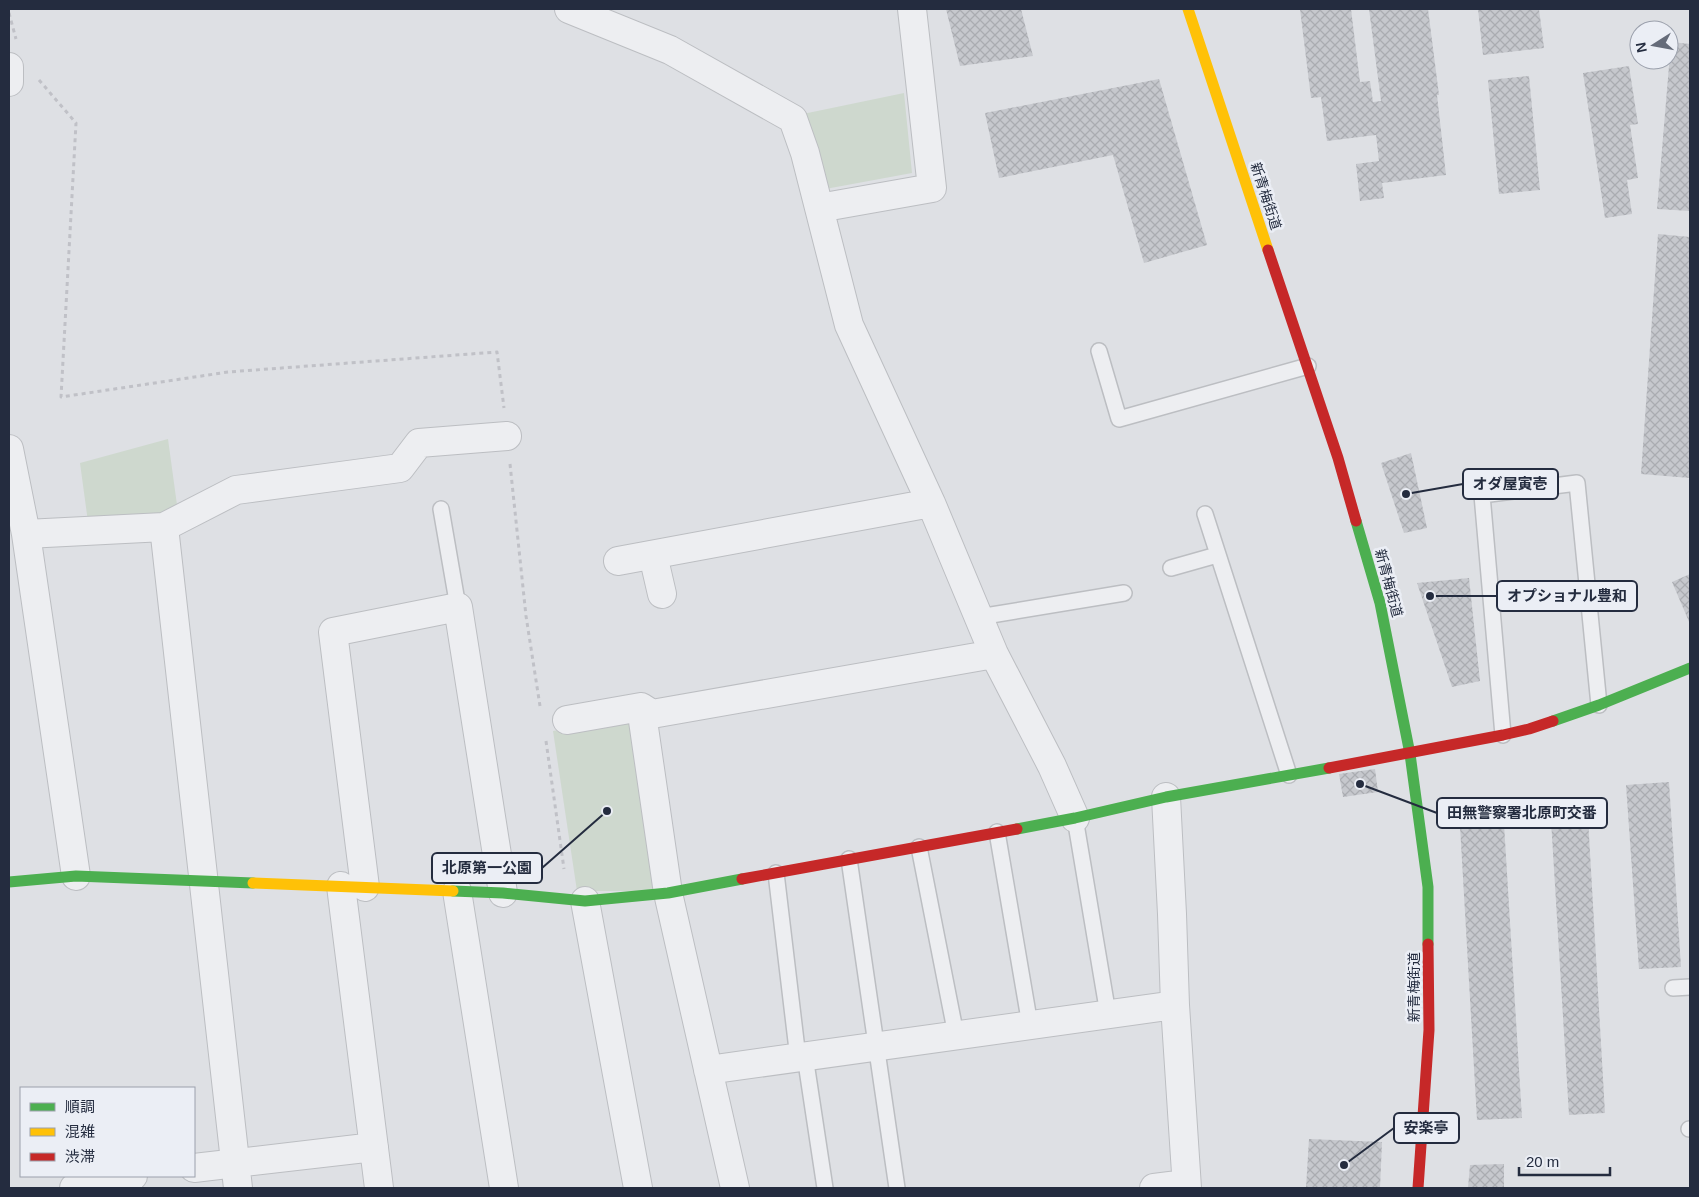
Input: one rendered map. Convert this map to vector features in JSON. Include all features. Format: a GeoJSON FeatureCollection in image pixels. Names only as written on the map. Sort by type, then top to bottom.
{"type":"FeatureCollection","features":[{"type":"Feature","properties":{"kind":"street"},"geometry":{"type":"LineString","coordinates":[[569,9],[670,50],[792,119],[805,153],[849,325],[931,503],[994,654],[1052,766],[1075,818]]}},
{"type":"Feature","properties":{"kind":"street"},"geometry":{"type":"LineString","coordinates":[[819,208],[932,188],[912,9]]}},
{"type":"Feature","properties":{"kind":"street","name":"新青梅街道"},"geometry":{"type":"LineString","coordinates":[[1188,9],[1338,458],[1380,602],[1410,754],[1428,887],[1429,1030],[1418,1188]]}},
{"type":"Feature","properties":{"kind":"street"},"geometry":{"type":"LineString","coordinates":[[26,534],[164,527],[236,490],[400,468],[419,443],[507,436]]}},
{"type":"Feature","properties":{"kind":"street"},"geometry":{"type":"LineString","coordinates":[[9,449],[26,534],[76,876]]}},
{"type":"Feature","properties":{"kind":"street"},"geometry":{"type":"LineString","coordinates":[[618,561],[931,503]]}},
{"type":"Feature","properties":{"kind":"street"},"geometry":{"type":"LineString","coordinates":[[164,527],[236,1175]]}},
{"type":"Feature","properties":{"kind":"street"},"geometry":{"type":"LineString","coordinates":[[653,555],[662,594]]}},
{"type":"Feature","properties":{"kind":"street"},"geometry":{"type":"LineString","coordinates":[[379,1188],[374,1147],[333,632],[458,606],[503,892]]}},
{"type":"Feature","properties":{"kind":"street"},"geometry":{"type":"LineString","coordinates":[[567,720],[641,707],[652,714],[994,654]]}},
{"type":"Feature","properties":{"kind":"street"},"geometry":{"type":"LineString","coordinates":[[9,882],[76,876],[503,892],[576,900],[668,893],[1075,818],[1166,797],[1410,754],[1502,735],[1529,729],[1599,705],[1690,668]]}},
{"type":"Feature","properties":{"kind":"street"},"geometry":{"type":"LineString","coordinates":[[641,707],[668,893],[735,1188]]}},
{"type":"Feature","properties":{"kind":"street"},"geometry":{"type":"LineString","coordinates":[[1154,1188],[1186,1186],[1175,1005],[1166,797]]}},
{"type":"Feature","properties":{"kind":"street"},"geometry":{"type":"LineString","coordinates":[[457,891],[504,1188]]}},
{"type":"Feature","properties":{"kind":"street"},"geometry":{"type":"LineString","coordinates":[[576,900],[638,1188]]}},
{"type":"Feature","properties":{"kind":"street"},"geometry":{"type":"LineString","coordinates":[[708,1070],[1175,1005]]}},
{"type":"Feature","properties":{"kind":"street"},"geometry":{"type":"LineString","coordinates":[[195,1168],[236,1175],[374,1147]]}},
{"type":"Feature","properties":{"kind":"street"},"geometry":{"type":"LineString","coordinates":[[74,1188],[104,1184],[129,1177]]}},
{"type":"Feature","properties":{"kind":"lane"},"geometry":{"type":"LineString","coordinates":[[1099,351],[1119,418],[1308,366]]}},
{"type":"Feature","properties":{"kind":"lane"},"geometry":{"type":"LineString","coordinates":[[1502,735],[1482,494],[1577,483],[1599,705]]}},
{"type":"Feature","properties":{"kind":"lane"},"geometry":{"type":"LineString","coordinates":[[441,508],[458,606]]}},
{"type":"Feature","properties":{"kind":"lane"},"geometry":{"type":"LineString","coordinates":[[1205,514],[1289,775]]}},
{"type":"Feature","properties":{"kind":"lane"},"geometry":{"type":"LineString","coordinates":[[1171,568],[1217,555]]}},
{"type":"Feature","properties":{"kind":"lane"},"geometry":{"type":"LineString","coordinates":[[979,617],[1124,593]]}},
{"type":"Feature","properties":{"kind":"lane"},"geometry":{"type":"LineString","coordinates":[[1075,818],[1108,1014]]}},
{"type":"Feature","properties":{"kind":"lane"},"geometry":{"type":"LineString","coordinates":[[997,832],[1030,1025]]}},
{"type":"Feature","properties":{"kind":"lane"},"geometry":{"type":"LineString","coordinates":[[920,846],[956,1035]]}},
{"type":"Feature","properties":{"kind":"lane"},"geometry":{"type":"LineString","coordinates":[[849,859],[897,1188]]}},
{"type":"Feature","properties":{"kind":"lane"},"geometry":{"type":"LineString","coordinates":[[776,873],[802,1057],[825,1188]]}},
{"type":"Feature","properties":{"kind":"lane"},"geometry":{"type":"LineString","coordinates":[[1673,988],[1690,987]]}},
{"type":"Feature","properties":{"kind":"path"},"geometry":{"type":"LineString","coordinates":[[9,12],[16,40]]}},
{"type":"Feature","properties":{"kind":"path"},"geometry":{"type":"LineString","coordinates":[[17,74],[76,123],[61,398],[228,372],[497,352],[526,616],[541,708]]}},
{"type":"Feature","properties":{"kind":"path"},"geometry":{"type":"LineString","coordinates":[[545,736],[576,900]]}},
{"type":"Feature","properties":{"kind":"shaded area"},"geometry":{"type":"Polygon","coordinates":[[[904,93],[912,173],[820,190],[798,115],[904,93]]]}},
{"type":"Feature","properties":{"kind":"shaded area"},"geometry":{"type":"Polygon","coordinates":[[[168,439],[177,505],[163,516],[88,522],[80,463],[168,439]]]}},
{"type":"Feature","properties":{"kind":"shaded area"},"geometry":{"type":"Polygon","coordinates":[[[637,715],[659,891],[577,891],[553,731],[637,715]]]}},
{"type":"Feature","properties":{"kind":"building"},"geometry":{"type":"Polygon","coordinates":[[[946,9],[1021,9],[1033,56],[960,66],[946,9]]]}},
{"type":"Feature","properties":{"kind":"building"},"geometry":{"type":"Polygon","coordinates":[[[1300,9],[1351,9],[1360,82],[1370,81],[1373,102],[1381,101],[1369,9],[1428,9],[1439,95],[1437,95],[1446,175],[1382,183],[1384,198],[1360,201],[1356,164],[1379,161],[1376,135],[1327,141],[1321,97],[1311,98],[1300,9]]]}},
{"type":"Feature","properties":{"kind":"building"},"geometry":{"type":"Polygon","coordinates":[[[1478,9],[1539,9],[1544,48],[1483,55],[1478,9]]]}},
{"type":"Feature","properties":{"kind":"building"},"geometry":{"type":"Polygon","coordinates":[[[1679,43],[1690,44],[1690,211],[1657,209],[1669,70],[1679,70],[1679,43]]]}},
{"type":"Feature","properties":{"kind":"building"},"geometry":{"type":"Polygon","coordinates":[[[1629,66],[1638,124],[1630,125],[1638,178],[1627,180],[1632,214],[1605,218],[1583,73],[1629,66]]]}},
{"type":"Feature","properties":{"kind":"building"},"geometry":{"type":"Polygon","coordinates":[[[1529,76],[1540,190],[1499,194],[1488,80],[1529,76]]]}},
{"type":"Feature","properties":{"kind":"building"},"geometry":{"type":"Polygon","coordinates":[[[1159,79],[1207,245],[1144,263],[1113,155],[999,178],[985,113],[1159,79]]]}},
{"type":"Feature","properties":{"kind":"building"},"geometry":{"type":"Polygon","coordinates":[[[1658,234],[1690,237],[1690,478],[1641,474],[1658,234]]]}},
{"type":"Feature","properties":{"kind":"building"},"geometry":{"type":"Polygon","coordinates":[[[1411,453],[1427,528],[1404,533],[1381,463],[1411,453]]]}},
{"type":"Feature","properties":{"kind":"building"},"geometry":{"type":"Polygon","coordinates":[[[1690,574],[1690,624],[1672,582],[1690,574]]]}},
{"type":"Feature","properties":{"kind":"building"},"geometry":{"type":"Polygon","coordinates":[[[1469,578],[1480,681],[1452,687],[1417,583],[1469,578]]]}},
{"type":"Feature","properties":{"kind":"building"},"geometry":{"type":"Polygon","coordinates":[[[1375,769],[1378,792],[1343,797],[1339,774],[1375,769]]]}},
{"type":"Feature","properties":{"kind":"building"},"geometry":{"type":"Polygon","coordinates":[[[1669,782],[1681,967],[1639,969],[1626,785],[1669,782]]]}},
{"type":"Feature","properties":{"kind":"building"},"geometry":{"type":"Polygon","coordinates":[[[1588,818],[1605,1113],[1569,1115],[1551,820],[1588,818]]]}},
{"type":"Feature","properties":{"kind":"building"},"geometry":{"type":"Polygon","coordinates":[[[1504,824],[1522,1118],[1477,1120],[1460,826],[1504,824]]]}},
{"type":"Feature","properties":{"kind":"building"},"geometry":{"type":"Polygon","coordinates":[[[1309,1139],[1382,1142],[1380,1188],[1306,1188],[1309,1139]]]}},
{"type":"Feature","properties":{"kind":"building"},"geometry":{"type":"Polygon","coordinates":[[[1504,1164],[1504,1188],[1468,1188],[1470,1165],[1504,1164]]]}},
{"type":"Feature","properties":{"kind":"traffic: fast"},"geometry":{"type":"LineString","coordinates":[[1356,521],[1380,603],[1410,754],[1428,887],[1428,944]]}},
{"type":"Feature","properties":{"kind":"traffic: fast"},"geometry":{"type":"LineString","coordinates":[[1553,721],[1599,705],[1690,668]]}},
{"type":"Feature","properties":{"kind":"traffic: fast"},"geometry":{"type":"LineString","coordinates":[[1017,829],[1166,797],[1329,768]]}},
{"type":"Feature","properties":{"kind":"traffic: fast"},"geometry":{"type":"LineString","coordinates":[[9,882],[76,876],[253,883]]}},
{"type":"Feature","properties":{"kind":"traffic: fast"},"geometry":{"type":"LineString","coordinates":[[453,891],[503,893],[585,901],[668,893],[742,879]]}},
{"type":"Feature","properties":{"kind":"traffic: slow"},"geometry":{"type":"LineString","coordinates":[[1188,9],[1268,250]]}},
{"type":"Feature","properties":{"kind":"traffic: slow"},"geometry":{"type":"LineString","coordinates":[[253,883],[453,891]]}},
{"type":"Feature","properties":{"kind":"traffic: jam"},"geometry":{"type":"LineString","coordinates":[[1268,250],[1338,458],[1356,521]]}},
{"type":"Feature","properties":{"kind":"traffic: jam"},"geometry":{"type":"LineString","coordinates":[[1329,768],[1503,735],[1553,721]]}},
{"type":"Feature","properties":{"kind":"traffic: jam"},"geometry":{"type":"LineString","coordinates":[[742,879],[1017,829]]}},
{"type":"Feature","properties":{"kind":"traffic: jam"},"geometry":{"type":"LineString","coordinates":[[1418,1188],[1429,1030],[1428,944]]}},
{"type":"Feature","properties":{"kind":"place","name":"オダ屋寅壱"},"geometry":{"type":"Point","coordinates":[1406,494]}},
{"type":"Feature","properties":{"kind":"place","name":"オプショナル豊和"},"geometry":{"type":"Point","coordinates":[1430,596]}},
{"type":"Feature","properties":{"kind":"place","name":"田無警察署北原町交番"},"geometry":{"type":"Point","coordinates":[1360,784]}},
{"type":"Feature","properties":{"kind":"place","name":"北原第一公園"},"geometry":{"type":"Point","coordinates":[607,811]}},
{"type":"Feature","properties":{"kind":"place","name":"安楽亭"},"geometry":{"type":"Point","coordinates":[1344,1165]}}]}
